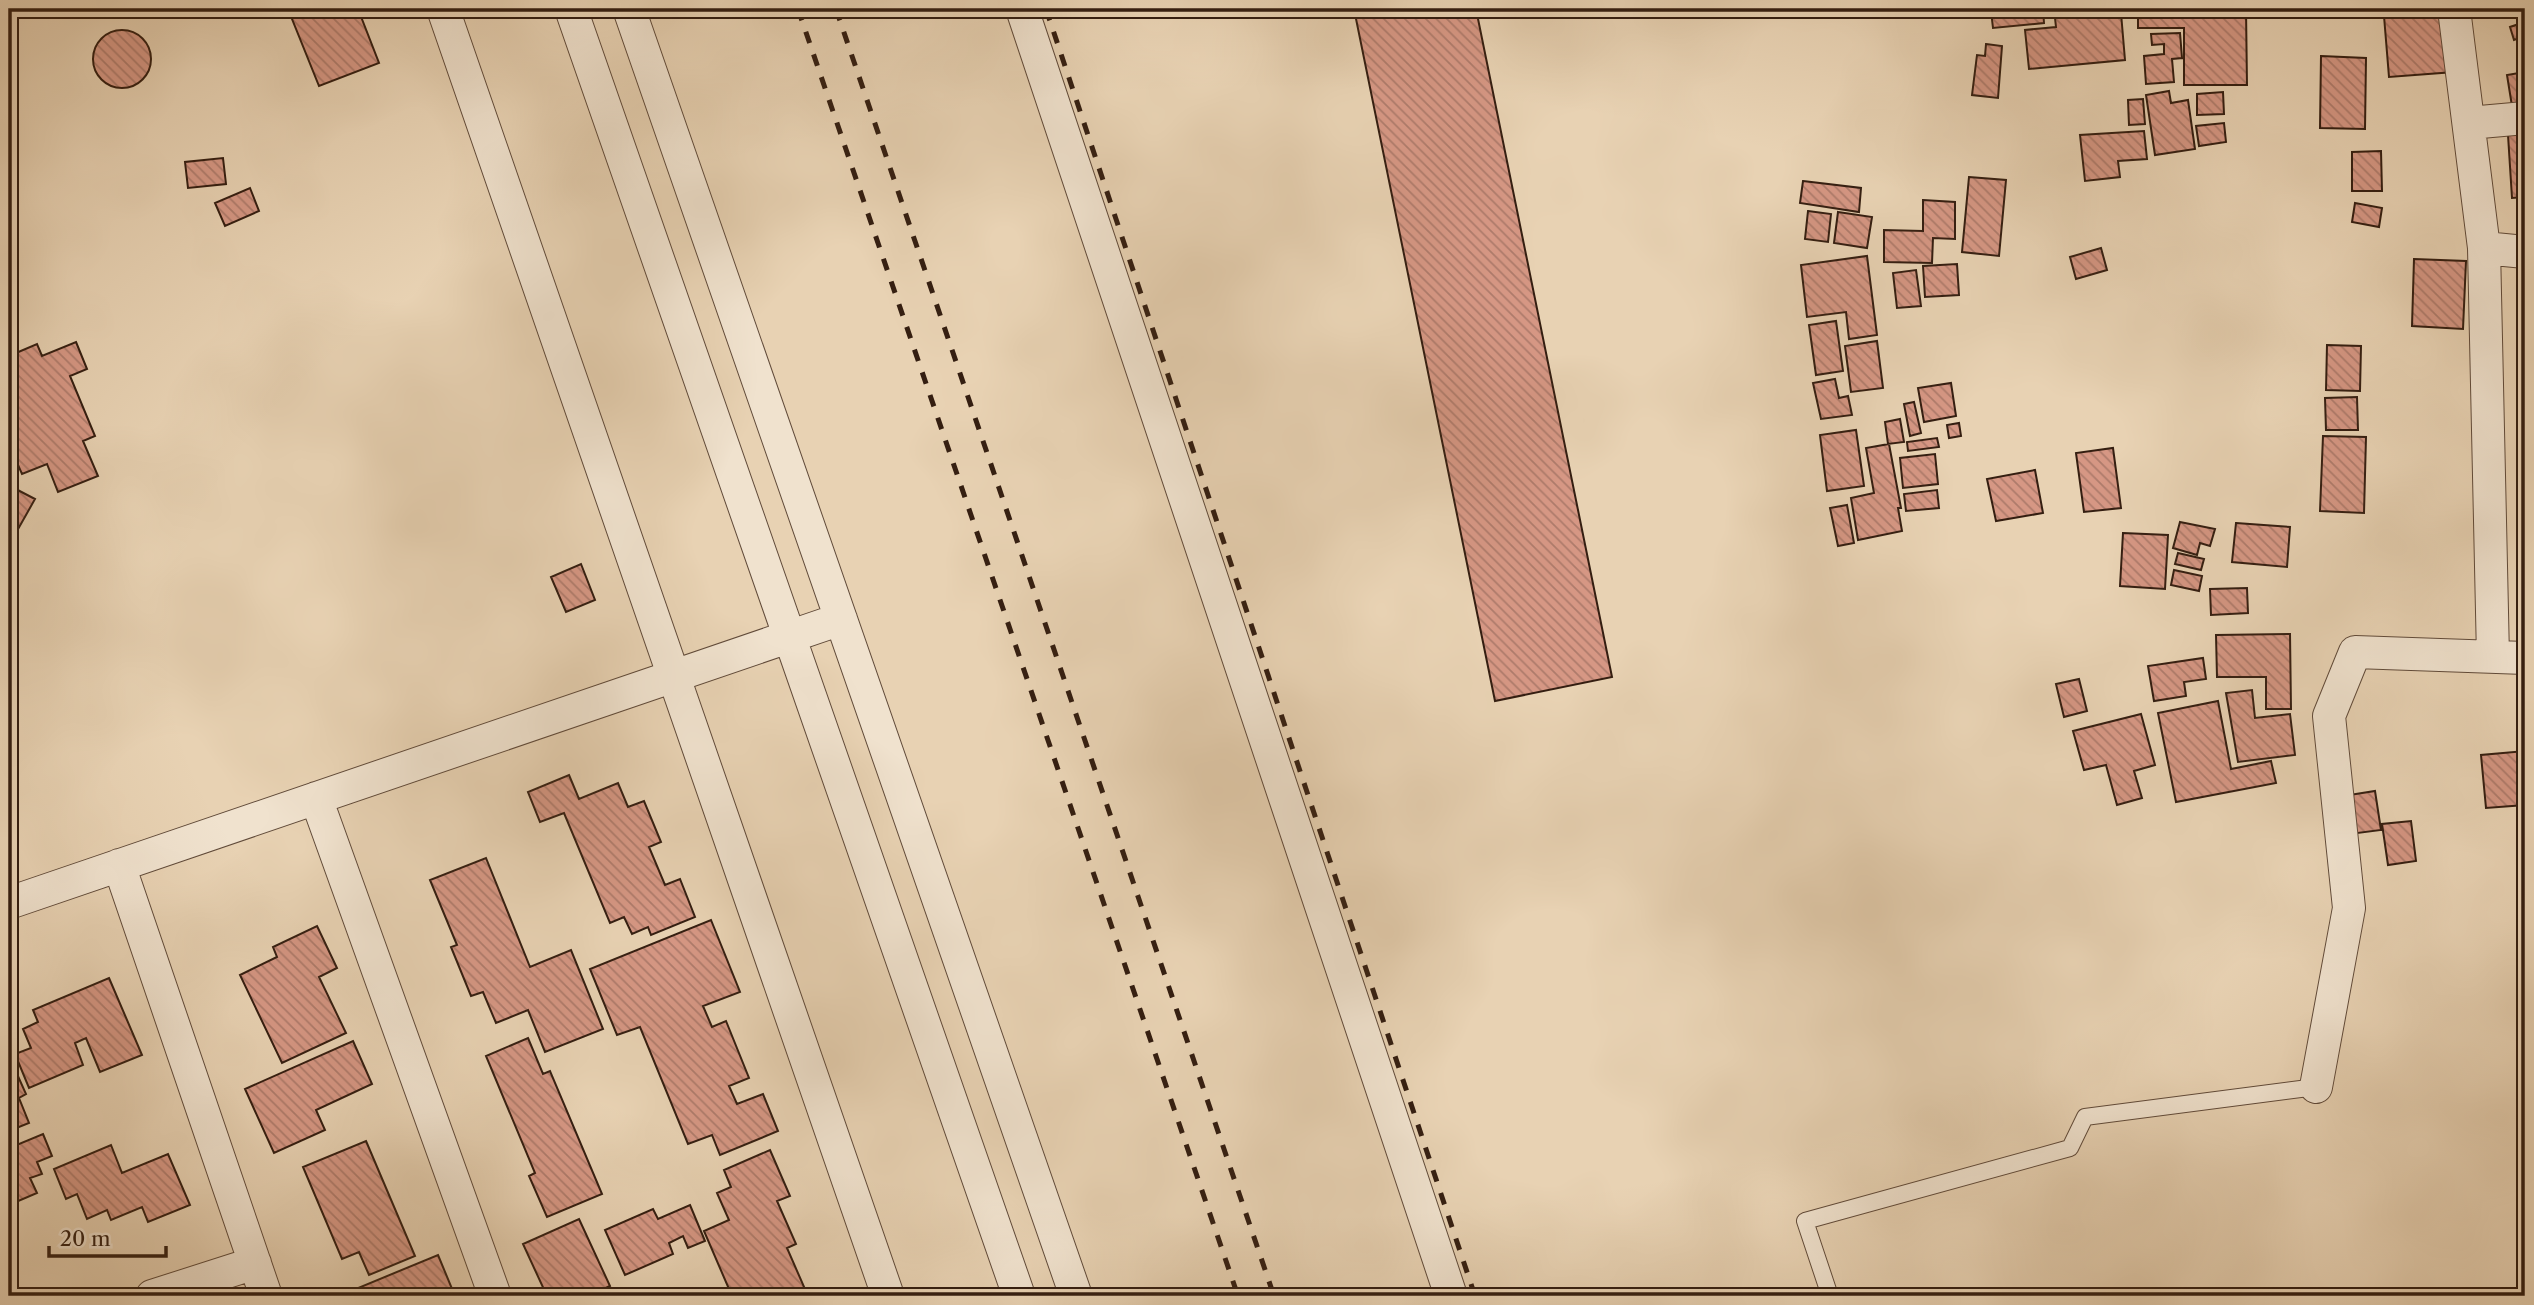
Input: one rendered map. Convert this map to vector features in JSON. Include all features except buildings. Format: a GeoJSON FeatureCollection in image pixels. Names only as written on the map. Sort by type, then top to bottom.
{"type":"FeatureCollection","features":[{"type":"Feature","properties":{"kind":"street"},"geometry":{"type":"LineString","coordinates":[[443,9],[888,1296]]}},
{"type":"Feature","properties":{"kind":"street"},"geometry":{"type":"LineString","coordinates":[[571,9],[1019,1296]]}},
{"type":"Feature","properties":{"kind":"street"},"geometry":{"type":"LineString","coordinates":[[629,9],[1076,1296]]}},
{"type":"Feature","properties":{"kind":"street"},"geometry":{"type":"LineString","coordinates":[[1022,9],[1451,1296]]}},
{"type":"Feature","properties":{"kind":"street"},"geometry":{"type":"LineString","coordinates":[[2454,9],[2484,248],[2493,657]]}},
{"type":"Feature","properties":{"kind":"street"},"geometry":{"type":"LineString","coordinates":[[2469,123],[2525,118]]}},
{"type":"Feature","properties":{"kind":"street"},"geometry":{"type":"LineString","coordinates":[[2484,248],[2525,252]]}},
{"type":"Feature","properties":{"kind":"street"},"geometry":{"type":"LineString","coordinates":[[9,903],[841,619]]}},
{"type":"Feature","properties":{"kind":"street"},"geometry":{"type":"LineString","coordinates":[[2316,1087],[2349,908],[2329,716],[2355,652],[2525,658]]}},
{"type":"Feature","properties":{"kind":"street"},"geometry":{"type":"LineString","coordinates":[[316,798],[495,1296]]}},
{"type":"Feature","properties":{"kind":"street"},"geometry":{"type":"LineString","coordinates":[[119,865],[266,1296]]}},
{"type":"Feature","properties":{"kind":"street"},"geometry":{"type":"LineString","coordinates":[[152,1296],[255,1262]]}},
{"type":"Feature","properties":{"kind":"lane"},"geometry":{"type":"LineString","coordinates":[[1830,1296],[1805,1221],[2070,1148],[2085,1117],[2316,1087]]}},
{"type":"Feature","properties":{"kind":"railway"},"geometry":{"type":"LineString","coordinates":[[798,9],[1238,1296]]}},
{"type":"Feature","properties":{"kind":"railway"},"geometry":{"type":"LineString","coordinates":[[836,9],[1274,1296]]}},
{"type":"Feature","properties":{"kind":"railway"},"geometry":{"type":"LineString","coordinates":[[1046,9],[1475,1296]]}}]}
